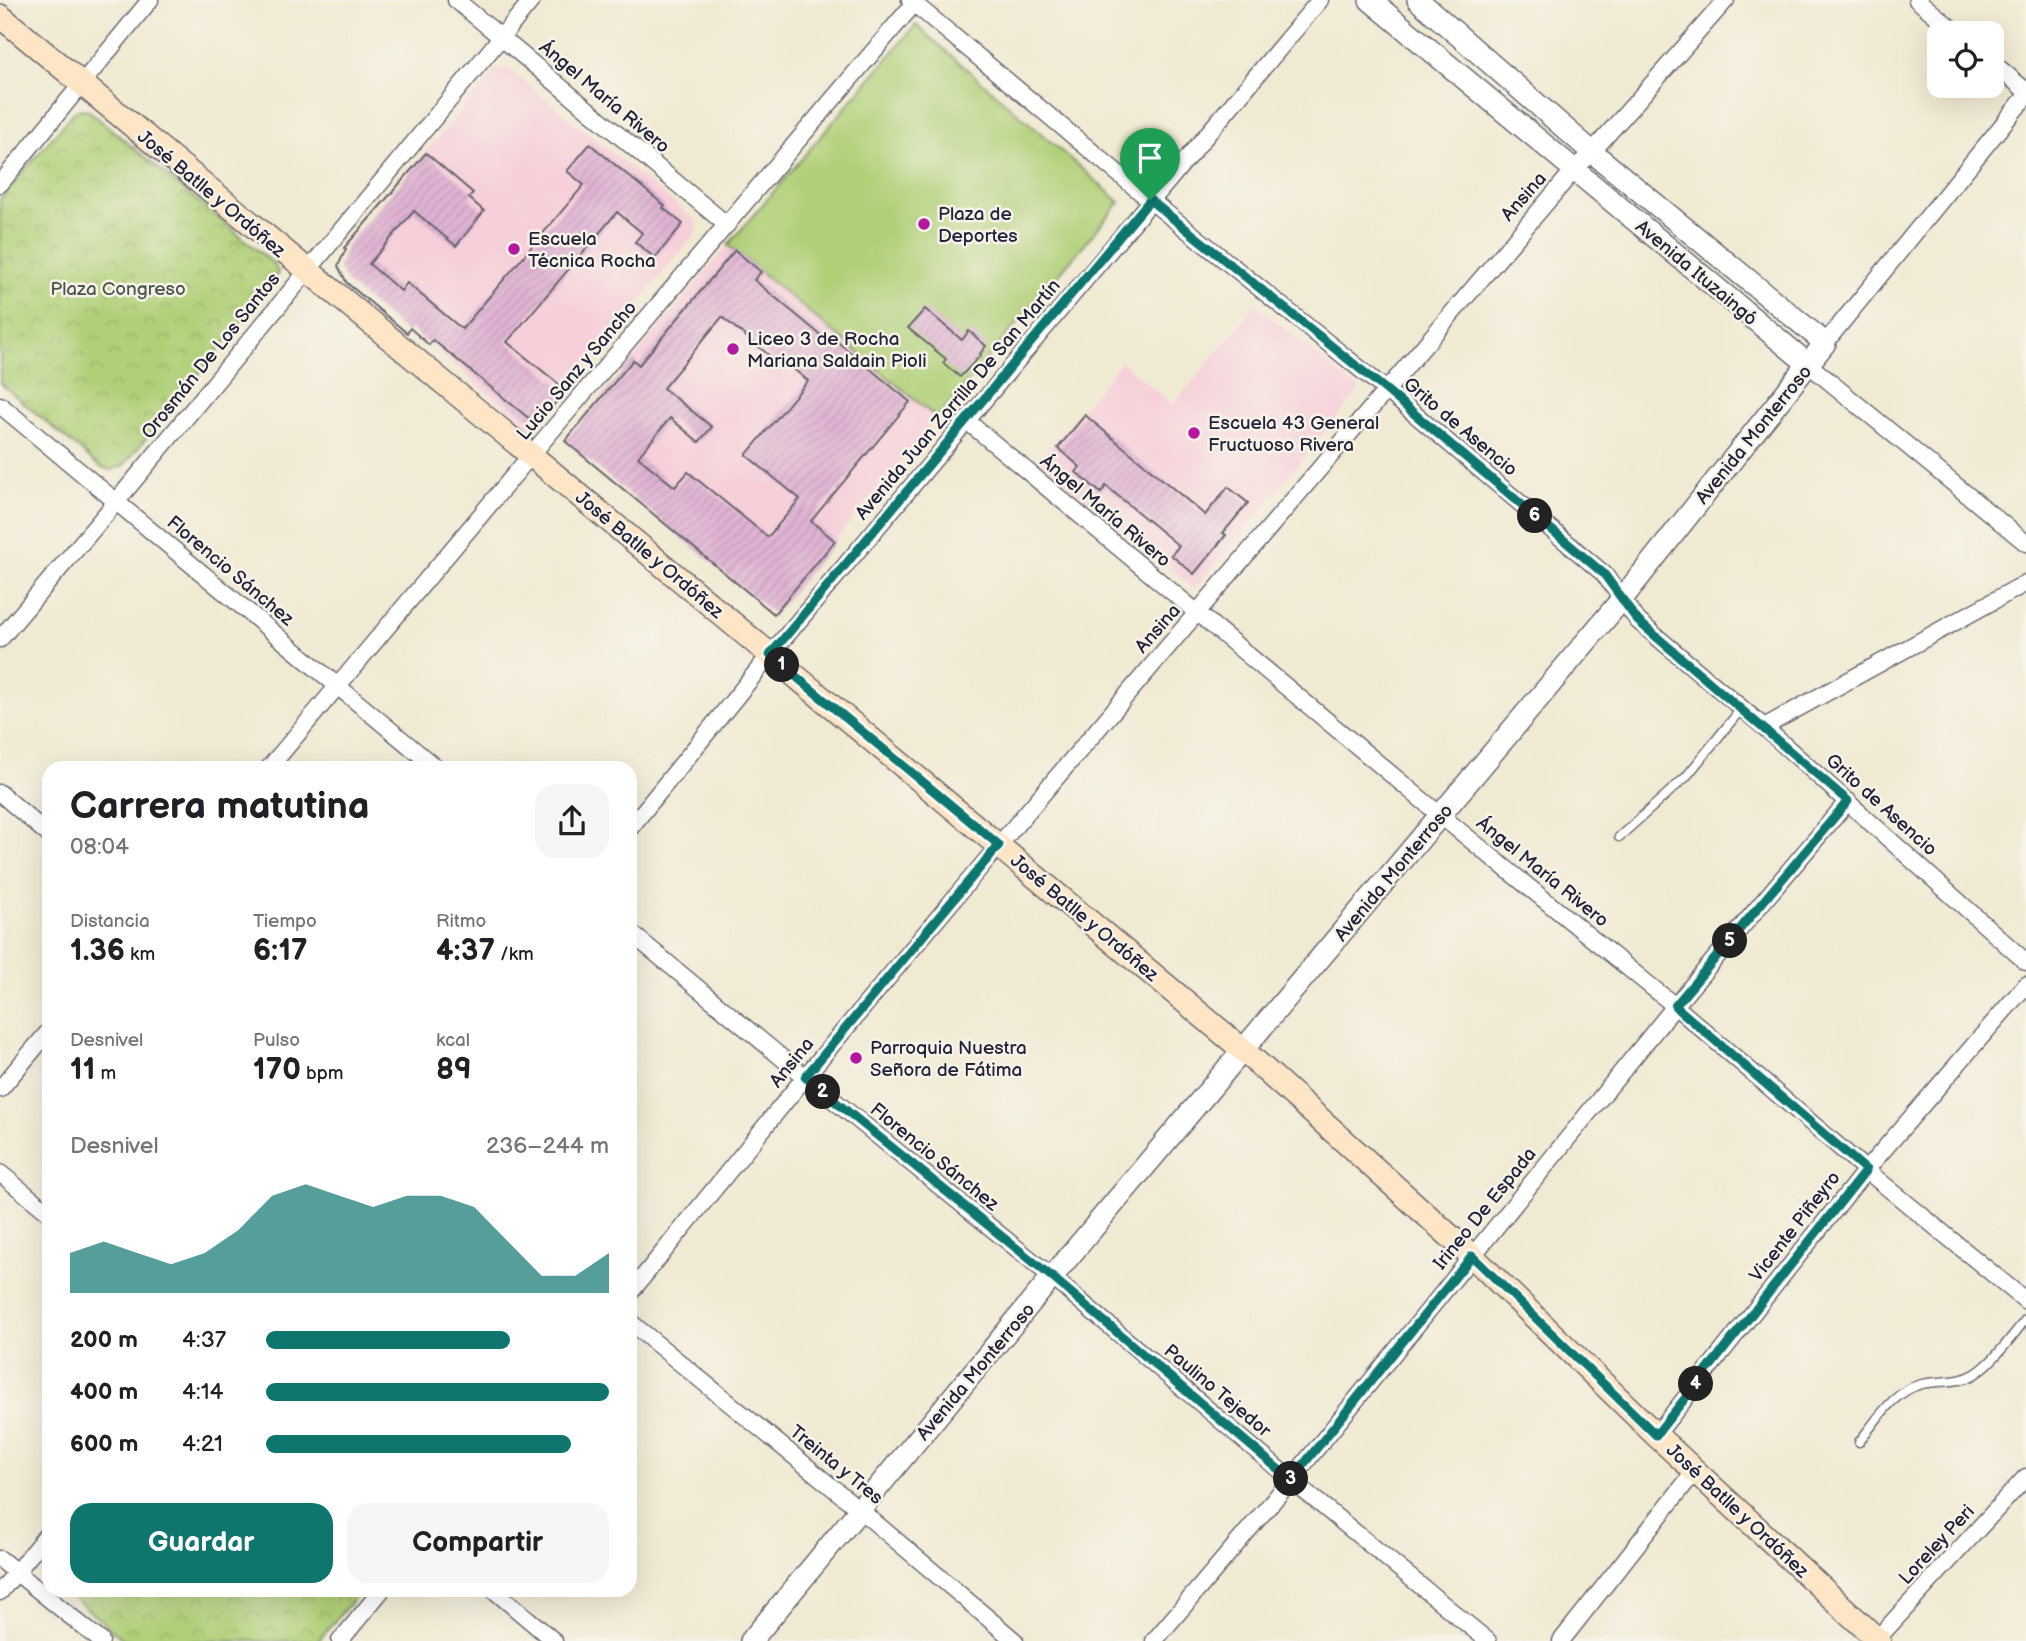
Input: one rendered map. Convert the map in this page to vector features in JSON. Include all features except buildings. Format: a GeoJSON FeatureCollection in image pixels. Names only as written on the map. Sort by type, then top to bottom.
{"type":"FeatureCollection","features":[{"type":"Feature","properties":{"kind":"main road","name":"José Batlle y Ordóñez"},"geometry":{"type":"LineString","coordinates":[[0,16],[531,455],[1242,1050],[1472,1256],[1656,1435],[1878,1640]]}},
{"type":"Feature","properties":{"kind":"street"},"geometry":{"type":"LineString","coordinates":[[0,184],[150,0]]}},
{"type":"Feature","properties":{"kind":"street","name":"Ángel María Rivero"},"geometry":{"type":"LineString","coordinates":[[456,0],[727,225]]}},
{"type":"Feature","properties":{"kind":"street","name":"Orosmán De Los Santos"},"geometry":{"type":"LineString","coordinates":[[0,639],[533,0]]}},
{"type":"Feature","properties":{"kind":"street","name":"Avenida Juan Zorrilla De San Martín"},"geometry":{"type":"LineString","coordinates":[[637,819],[770,655],[1320,0]]}},
{"type":"Feature","properties":{"kind":"street","name":"Avenida Ituzaingó"},"geometry":{"type":"LineString","coordinates":[[1370,0],[2026,543]]}},
{"type":"Feature","properties":{"kind":"street","name":"Avenida Ituzaingó"},"geometry":{"type":"LineString","coordinates":[[1418,0],[1592,152],[1825,344]]}},
{"type":"Feature","properties":{"kind":"street","name":"Ansina"},"geometry":{"type":"LineString","coordinates":[[637,1284],[805,1077],[1385,389],[1574,170],[1726,0]]}},
{"type":"Feature","properties":{"kind":"street"},"geometry":{"type":"LineString","coordinates":[[1917,0],[1942,21]]}},
{"type":"Feature","properties":{"kind":"street","name":"Grito de Asencio"},"geometry":{"type":"LineString","coordinates":[[914,1],[1150,200],[1385,389],[1604,574],[1638,621],[1764,727],[2026,962]]}},
{"type":"Feature","properties":{"kind":"street","name":"Lucio Sanz y Sancho"},"geometry":{"type":"LineString","coordinates":[[275,761],[914,1]]}},
{"type":"Feature","properties":{"kind":"street"},"geometry":{"type":"LineString","coordinates":[[2004,73],[2026,93]]}},
{"type":"Feature","properties":{"kind":"street","name":"Avenida Monterroso"},"geometry":{"type":"LineString","coordinates":[[751,1641],[1052,1277],[1622,599],[2026,93]]}},
{"type":"Feature","properties":{"kind":"street","name":"Florencio Sánchez"},"geometry":{"type":"LineString","coordinates":[[0,405],[428,761]]}},
{"type":"Feature","properties":{"kind":"street","name":"Ángel María Rivero"},"geometry":{"type":"LineString","coordinates":[[967,421],[1440,815],[1675,1006],[1866,1170],[2026,1301]]}},
{"type":"Feature","properties":{"kind":"street"},"geometry":{"type":"LineString","coordinates":[[1764,727],[2026,583]]}},
{"type":"Feature","properties":{"kind":"street"},"geometry":{"type":"LineString","coordinates":[[0,793],[42,829]]}},
{"type":"Feature","properties":{"kind":"street","name":"Irineo De Espada"},"geometry":{"type":"LineString","coordinates":[[1154,1641],[1291,1480],[1675,1006],[1848,801]]}},
{"type":"Feature","properties":{"kind":"street","name":"Florencio Sánchez"},"geometry":{"type":"LineString","coordinates":[[637,938],[1052,1277]]}},
{"type":"Feature","properties":{"kind":"street","name":"Vicente Piñeyro"},"geometry":{"type":"LineString","coordinates":[[1656,1435],[1866,1170],[2026,985]]}},
{"type":"Feature","properties":{"kind":"street"},"geometry":{"type":"LineString","coordinates":[[0,1089],[42,1039]]}},
{"type":"Feature","properties":{"kind":"street"},"geometry":{"type":"LineString","coordinates":[[0,1173],[42,1207]]}},
{"type":"Feature","properties":{"kind":"street","name":"Paulino Tejedor"},"geometry":{"type":"LineString","coordinates":[[1052,1277],[1291,1480],[1488,1641]]}},
{"type":"Feature","properties":{"kind":"street","name":"Treinta y Tres"},"geometry":{"type":"LineString","coordinates":[[637,1328],[1015,1641]]}},
{"type":"Feature","properties":{"kind":"street"},"geometry":{"type":"LineString","coordinates":[[1561,1641],[1695,1471]]}},
{"type":"Feature","properties":{"kind":"street","name":"Loreley Peri"},"geometry":{"type":"LineString","coordinates":[[1878,1640],[2026,1477]]}},
{"type":"Feature","properties":{"kind":"street"},"geometry":{"type":"LineString","coordinates":[[0,1592],[42,1540]]}},
{"type":"Feature","properties":{"kind":"street"},"geometry":{"type":"LineString","coordinates":[[0,1559],[42,1593]]}},
{"type":"Feature","properties":{"kind":"street"},"geometry":{"type":"LineString","coordinates":[[47,1597],[101,1641]]}},
{"type":"Feature","properties":{"kind":"street"},"geometry":{"type":"LineString","coordinates":[[340,1641],[377,1597]]}},
{"type":"Feature","properties":{"kind":"street"},"geometry":{"type":"LineString","coordinates":[[502,1597],[554,1641]]}},
{"type":"Feature","properties":{"kind":"lane"},"geometry":{"type":"LineString","coordinates":[[1619,837],[1686,778],[1742,708]]}},
{"type":"Feature","properties":{"kind":"lane"},"geometry":{"type":"LineString","coordinates":[[1859,1441],[1898,1395],[1922,1384],[1948,1382],[1974,1375],[1998,1353],[2026,1318]]}},
{"type":"Feature","properties":{"kind":"shaded area","name":"Escuela Técnica Rocha"},"geometry":{"type":"Polygon","coordinates":[[[508,68],[697,222],[698,231],[533,430],[411,329],[407,333],[347,283],[349,278],[343,276],[338,266],[346,250],[344,248],[497,69],[508,68]]]}},
{"type":"Feature","properties":{"kind":"shaded area"},"geometry":{"type":"Polygon","coordinates":[[[728,245],[937,418],[774,614],[565,441],[728,245]]]}},
{"type":"Feature","properties":{"kind":"shaded area","name":"Escuela 43 General Fructuoso Rivera"},"geometry":{"type":"Polygon","coordinates":[[[1256,305],[1360,390],[1195,589],[1039,461],[1121,362],[1173,405],[1256,305]]]}},
{"type":"Feature","properties":{"kind":"green space","name":"Plaza de Deportes"},"geometry":{"type":"Polygon","coordinates":[[[916,25],[1120,202],[937,418],[728,245],[916,25]]]}},
{"type":"Feature","properties":{"kind":"green space","name":"Plaza Congreso"},"geometry":{"type":"Polygon","coordinates":[[[80,109],[89,111],[274,264],[278,272],[275,282],[124,465],[112,470],[100,467],[0,383],[0,199],[73,113],[80,109]]]}},
{"type":"Feature","properties":{"kind":"green space"},"geometry":{"type":"Polygon","coordinates":[[[73,1597],[355,1597],[318,1641],[125,1641],[73,1597]]]}},
{"type":"Feature","properties":{"kind":"place","name":"Plaza de Deportes"},"geometry":{"type":"Point","coordinates":[924,224]}},
{"type":"Feature","properties":{"kind":"place","name":"Escuela Técnica Rocha"},"geometry":{"type":"Point","coordinates":[514,249]}},
{"type":"Feature","properties":{"kind":"place","name":"Liceo 3 de Rocha Mariana Saldain Pioli"},"geometry":{"type":"Point","coordinates":[733,349]}},
{"type":"Feature","properties":{"kind":"place","name":"Escuela 43 General Fructuoso Rivera"},"geometry":{"type":"Point","coordinates":[1194,433]}},
{"type":"Feature","properties":{"kind":"place","name":"Parroquia Nuestra Señora de Fátima"},"geometry":{"type":"Point","coordinates":[856,1058]}},
{"type":"Feature","properties":{"kind":"route"},"geometry":{"type":"LineString","coordinates":[[1150,200],[1385,389],[1604,574],[1638,621],[1848,801],[1675,1006],[1866,1170],[1656,1435],[1472,1256],[1291,1480],[1052,1277],[805,1077],[999,845],[770,655],[1150,200]]}}]}
